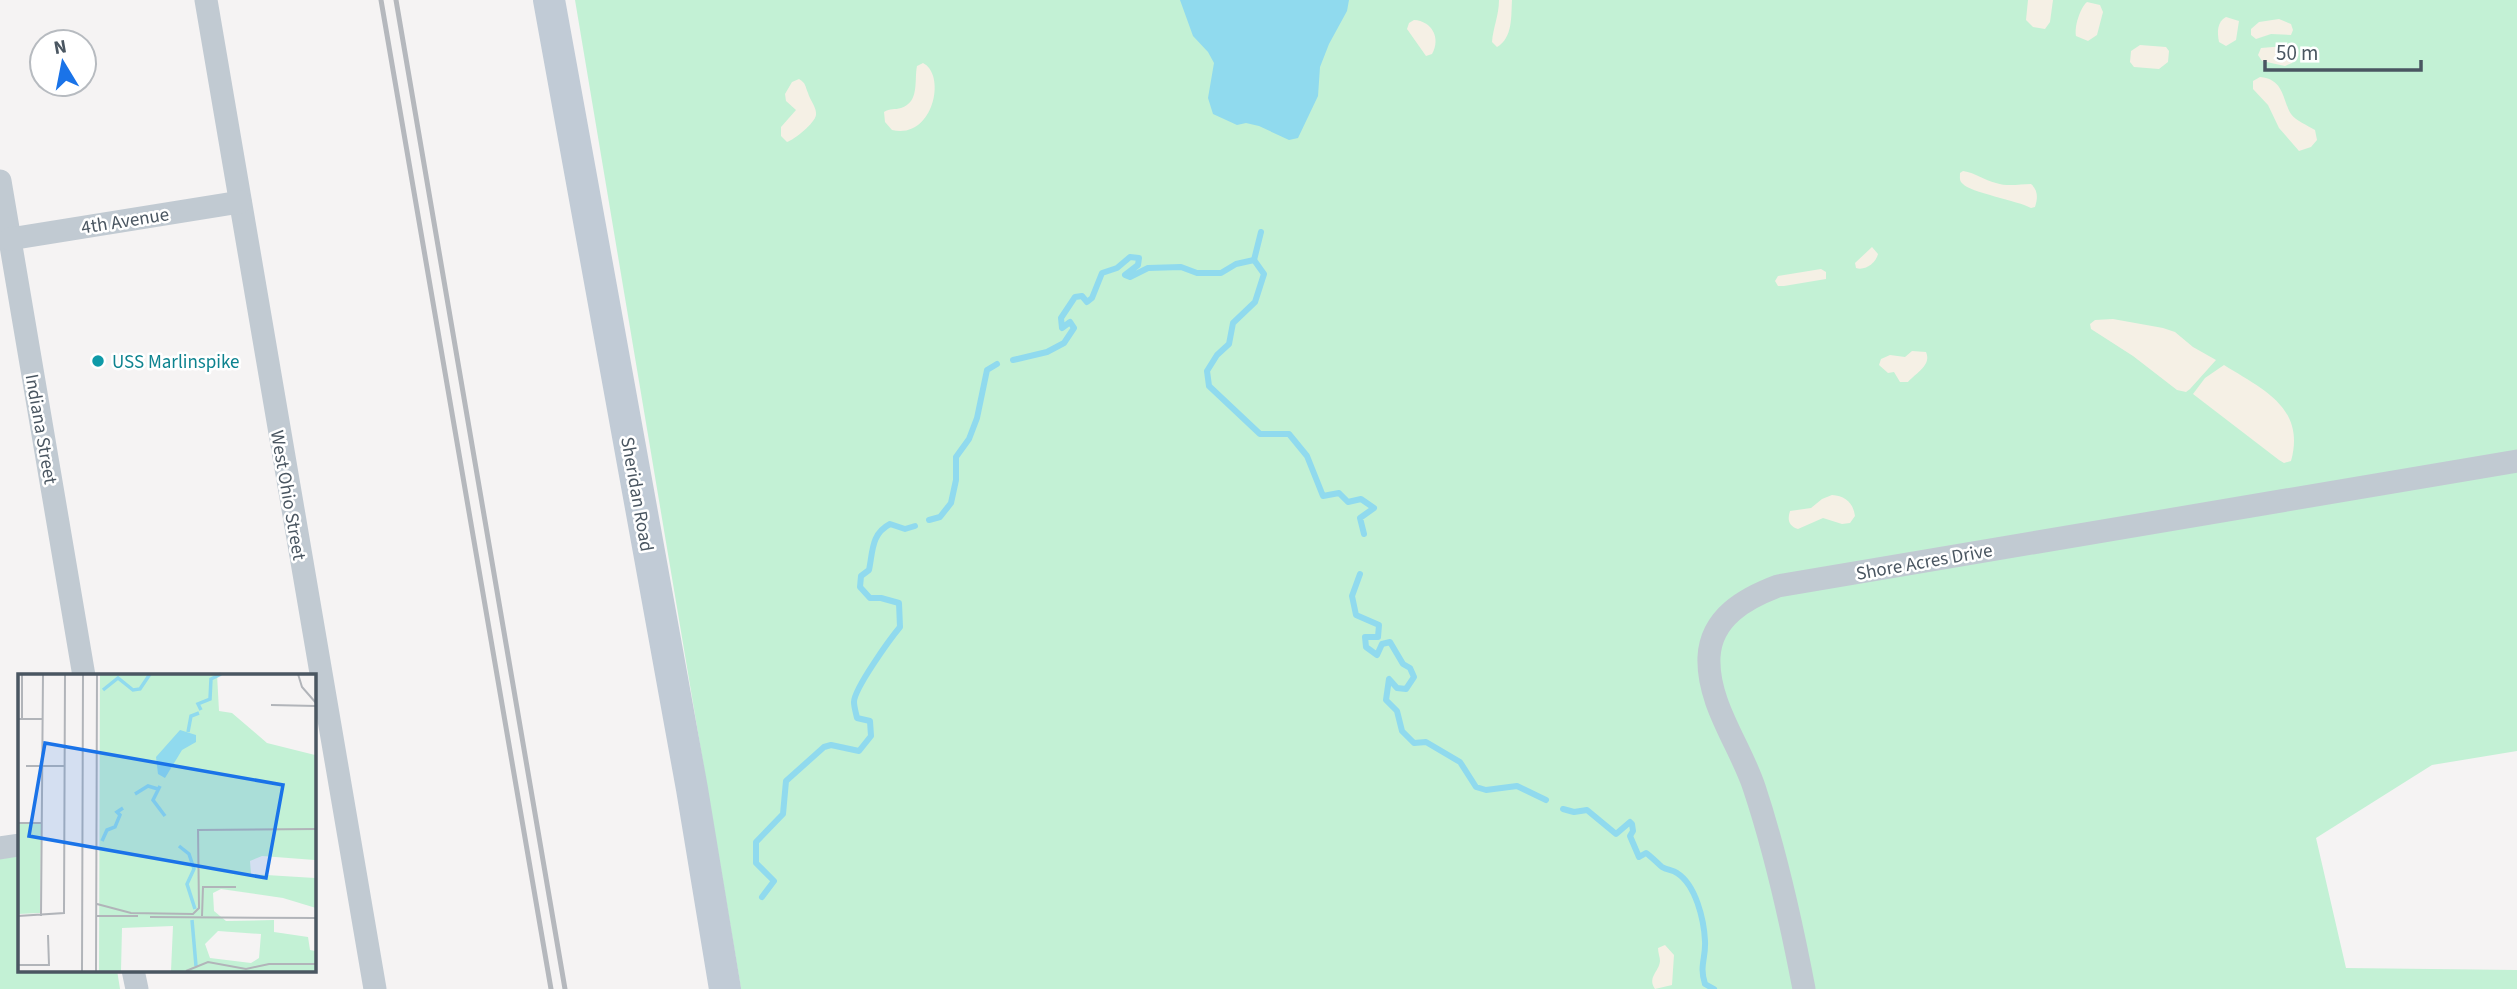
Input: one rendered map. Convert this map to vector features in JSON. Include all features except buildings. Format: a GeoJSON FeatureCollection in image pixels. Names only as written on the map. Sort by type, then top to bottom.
{"type":"FeatureCollection","features":[{"type":"Feature","properties":{"kind":"main road","name":"Sheridan Road"},"geometry":{"type":"LineString","coordinates":[[549,0],[692,789],[725,989]]}},
{"type":"Feature","properties":{"kind":"street","name":"West Ohio Street"},"geometry":{"type":"LineString","coordinates":[[206,0],[375,989]]}},
{"type":"Feature","properties":{"kind":"street","name":"Indiana Street"},"geometry":{"type":"LineString","coordinates":[[0,181],[84,674]]}},
{"type":"Feature","properties":{"kind":"street","name":"4th Avenue"},"geometry":{"type":"LineString","coordinates":[[10,239],[240,202]]}},
{"type":"Feature","properties":{"kind":"street","name":"Shore Acres Drive"},"geometry":{"type":"LineString","coordinates":[[1804,989],[1774,852],[1753,784],[1712,688],[1709,656],[1716,631],[1728,614],[1750,596],[1779,586],[2517,461]]}},
{"type":"Feature","properties":{"kind":"street"},"geometry":{"type":"LineString","coordinates":[[0,848],[18,845]]}},
{"type":"Feature","properties":{"kind":"green space"},"geometry":{"type":"Polygon","coordinates":[[[575,0],[2517,0],[2517,751],[2432,765],[2316,838],[2346,968],[2517,970],[2517,989],[741,989],[575,0]]]}},
{"type":"Feature","properties":{"kind":"green space"},"geometry":{"type":"Polygon","coordinates":[[[18,856],[18,972],[117,972],[120,989],[0,989],[0,859],[18,856]]]}},
{"type":"Feature","properties":{"kind":"sand"},"geometry":{"type":"Polygon","coordinates":[[[1499,0],[1512,0],[1509,32],[1497,47],[1492,42],[1499,0]]]}},
{"type":"Feature","properties":{"kind":"sand"},"geometry":{"type":"Polygon","coordinates":[[[2028,0],[2053,0],[2050,22],[2045,29],[2033,27],[2026,20],[2028,0]]]}},
{"type":"Feature","properties":{"kind":"sand"},"geometry":{"type":"Polygon","coordinates":[[[2087,2],[2100,5],[2103,12],[2097,35],[2088,41],[2076,36],[2080,13],[2087,2]]]}},
{"type":"Feature","properties":{"kind":"sand"},"geometry":{"type":"Polygon","coordinates":[[[2226,17],[2239,21],[2236,40],[2226,46],[2219,42],[2218,31],[2219,24],[2226,17]]]}},
{"type":"Feature","properties":{"kind":"sand"},"geometry":{"type":"Polygon","coordinates":[[[2279,19],[2291,24],[2291,35],[2271,34],[2256,39],[2251,35],[2251,29],[2259,22],[2279,19]]]}},
{"type":"Feature","properties":{"kind":"sand"},"geometry":{"type":"Polygon","coordinates":[[[1414,20],[1426,23],[1433,31],[1436,42],[1432,54],[1426,56],[1407,29],[1409,23],[1414,20]]]}},
{"type":"Feature","properties":{"kind":"sand"},"geometry":{"type":"Polygon","coordinates":[[[2140,45],[2166,47],[2169,51],[2168,62],[2159,69],[2134,67],[2130,62],[2131,51],[2140,45]]]}},
{"type":"Feature","properties":{"kind":"sand"},"geometry":{"type":"Polygon","coordinates":[[[2285,46],[2293,49],[2294,58],[2292,63],[2285,66],[2262,61],[2258,55],[2261,48],[2285,46]]]}},
{"type":"Feature","properties":{"kind":"sand"},"geometry":{"type":"Polygon","coordinates":[[[923,63],[934,80],[932,105],[918,125],[906,130],[892,130],[885,122],[884,112],[901,108],[911,101],[914,96],[917,66],[923,63]]]}},
{"type":"Feature","properties":{"kind":"sand"},"geometry":{"type":"Polygon","coordinates":[[[2260,77],[2274,82],[2291,114],[2315,130],[2317,140],[2311,147],[2299,151],[2279,128],[2268,105],[2253,89],[2253,81],[2260,77]]]}},
{"type":"Feature","properties":{"kind":"sand"},"geometry":{"type":"Polygon","coordinates":[[[799,79],[805,85],[816,115],[804,131],[787,142],[781,136],[781,127],[796,110],[786,101],[785,94],[792,82],[799,79]]]}},
{"type":"Feature","properties":{"kind":"sand"},"geometry":{"type":"Polygon","coordinates":[[[1963,171],[2000,184],[2031,184],[2037,194],[2035,207],[1967,187],[1960,181],[1960,173],[1963,171]]]}},
{"type":"Feature","properties":{"kind":"sand"},"geometry":{"type":"Polygon","coordinates":[[[1872,247],[1878,254],[1875,260],[1866,267],[1856,268],[1855,263],[1872,247]]]}},
{"type":"Feature","properties":{"kind":"sand"},"geometry":{"type":"Polygon","coordinates":[[[1821,269],[1826,272],[1826,279],[1784,286],[1778,286],[1775,281],[1778,276],[1821,269]]]}},
{"type":"Feature","properties":{"kind":"sand"},"geometry":{"type":"Polygon","coordinates":[[[2113,319],[2175,332],[2193,347],[2216,360],[2190,389],[2186,392],[2177,390],[2133,356],[2091,329],[2090,324],[2095,320],[2113,319]]]}},
{"type":"Feature","properties":{"kind":"sand"},"geometry":{"type":"Polygon","coordinates":[[[1912,351],[1926,352],[1927,361],[1908,382],[1900,382],[1894,372],[1888,373],[1879,365],[1881,359],[1890,355],[1905,357],[1912,351]]]}},
{"type":"Feature","properties":{"kind":"sand"},"geometry":{"type":"Polygon","coordinates":[[[2224,365],[2266,392],[2286,413],[2294,442],[2291,461],[2284,463],[2279,460],[2193,394],[2205,378],[2224,365]]]}},
{"type":"Feature","properties":{"kind":"sand"},"geometry":{"type":"Polygon","coordinates":[[[1832,495],[1844,498],[1850,503],[1855,516],[1850,523],[1842,524],[1823,518],[1798,529],[1791,524],[1790,511],[1811,508],[1832,495]]]}},
{"type":"Feature","properties":{"kind":"sand"},"geometry":{"type":"Polygon","coordinates":[[[1665,945],[1674,955],[1672,985],[1655,989],[1652,981],[1660,961],[1658,948],[1665,945]]]}},
{"type":"Feature","properties":{"kind":"water"},"geometry":{"type":"Polygon","coordinates":[[[1180,0],[1349,0],[1347,11],[1320,67],[1318,96],[1298,138],[1289,140],[1259,126],[1246,123],[1237,125],[1213,114],[1208,98],[1214,63],[1193,36],[1180,0]]]}},
{"type":"Feature","properties":{"kind":"waterway"},"geometry":{"type":"LineString","coordinates":[[1254,260],[1261,232]]}},
{"type":"Feature","properties":{"kind":"waterway"},"geometry":{"type":"LineString","coordinates":[[1013,360],[1047,352],[1064,343],[1074,328],[1070,322],[1062,328],[1061,318],[1075,297],[1082,296],[1087,302],[1092,298],[1102,273],[1117,268],[1130,257],[1139,258],[1138,265],[1125,275],[1130,277],[1148,268],[1181,267],[1197,273],[1221,273],[1236,264],[1254,260]]}},
{"type":"Feature","properties":{"kind":"waterway"},"geometry":{"type":"LineString","coordinates":[[1254,260],[1264,274],[1255,302],[1233,323],[1229,344],[1217,355],[1207,371],[1209,386],[1260,434],[1289,434],[1307,456],[1323,496],[1339,493],[1348,502],[1361,499],[1374,508],[1360,518],[1364,534]]}},
{"type":"Feature","properties":{"kind":"waterway"},"geometry":{"type":"LineString","coordinates":[[929,520],[940,517],[951,503],[956,480],[956,457],[969,439],[977,418],[987,370],[997,364]]}},
{"type":"Feature","properties":{"kind":"waterway"},"geometry":{"type":"LineString","coordinates":[[762,897],[774,881],[756,863],[756,842],[783,814],[786,781],[824,747],[831,745],[859,751],[871,736],[870,721],[857,718],[854,702],[866,676],[900,627],[899,603],[870,598],[860,587],[861,576],[869,570],[876,538],[884,528],[890,524],[905,529],[915,526]]}},
{"type":"Feature","properties":{"kind":"waterway"},"geometry":{"type":"LineString","coordinates":[[1360,574],[1352,596],[1356,615],[1379,625],[1378,637],[1365,637],[1366,647],[1377,655],[1382,644],[1390,642],[1414,677],[1406,689],[1397,688],[1389,679],[1386,700],[1397,711],[1402,731],[1414,743],[1426,742],[1460,762],[1476,787],[1486,790],[1517,786],[1546,800]]}},
{"type":"Feature","properties":{"kind":"waterway"},"geometry":{"type":"LineString","coordinates":[[1563,809],[1574,812],[1587,810],[1616,834],[1630,822],[1633,831],[1630,836],[1639,857],[1646,853],[1662,867],[1684,879],[1694,894],[1703,923],[1705,984],[1714,989]]}},
{"type":"Feature","properties":{"kind":"railway"},"geometry":{"type":"LineString","coordinates":[[381,0],[551,989]]}},
{"type":"Feature","properties":{"kind":"railway"},"geometry":{"type":"LineString","coordinates":[[396,0],[565,989]]}},
{"type":"Feature","properties":{"kind":"place","name":"USS Marlinspike"},"geometry":{"type":"Point","coordinates":[98,361]}}]}
